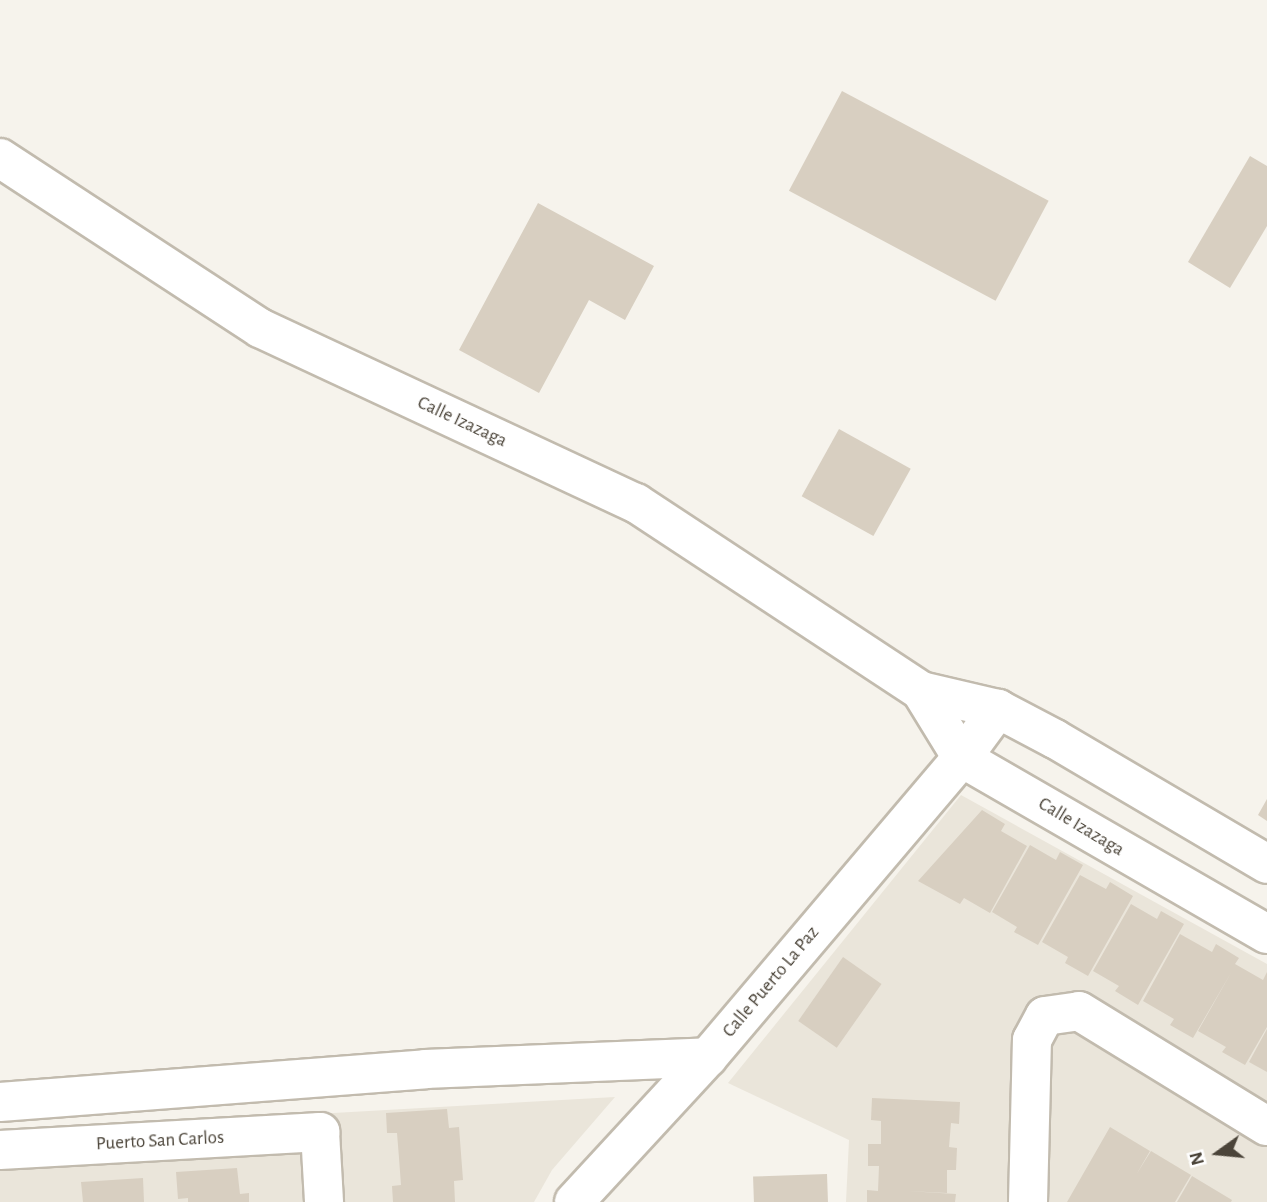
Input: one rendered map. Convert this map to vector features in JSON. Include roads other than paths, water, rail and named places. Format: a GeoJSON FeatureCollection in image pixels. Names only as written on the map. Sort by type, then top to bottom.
{"type":"FeatureCollection","features":[{"type":"Feature","properties":{"kind":"street","name":"Calle Izazaga"},"geometry":{"type":"LineString","coordinates":[[0,158],[260,328],[636,503],[921,691],[998,709],[1055,739],[1267,864]]}},
{"type":"Feature","properties":{"kind":"street","name":"Calle Izazaga"},"geometry":{"type":"LineString","coordinates":[[921,691],[962,758],[1267,934]]}},
{"type":"Feature","properties":{"kind":"street","name":"Calle Puerto La Paz"},"geometry":{"type":"LineString","coordinates":[[574,1202],[708,1057],[962,758],[998,709]]}},
{"type":"Feature","properties":{"kind":"street"},"geometry":{"type":"LineString","coordinates":[[1028,1202],[1032,1040],[1045,1016],[1079,1011],[1267,1126]]}},
{"type":"Feature","properties":{"kind":"street"},"geometry":{"type":"LineString","coordinates":[[0,1102],[426,1069],[708,1057]]}},
{"type":"Feature","properties":{"kind":"street","name":"Puerto San Carlos"},"geometry":{"type":"LineString","coordinates":[[0,1150],[320,1132],[324,1202]]}}]}
